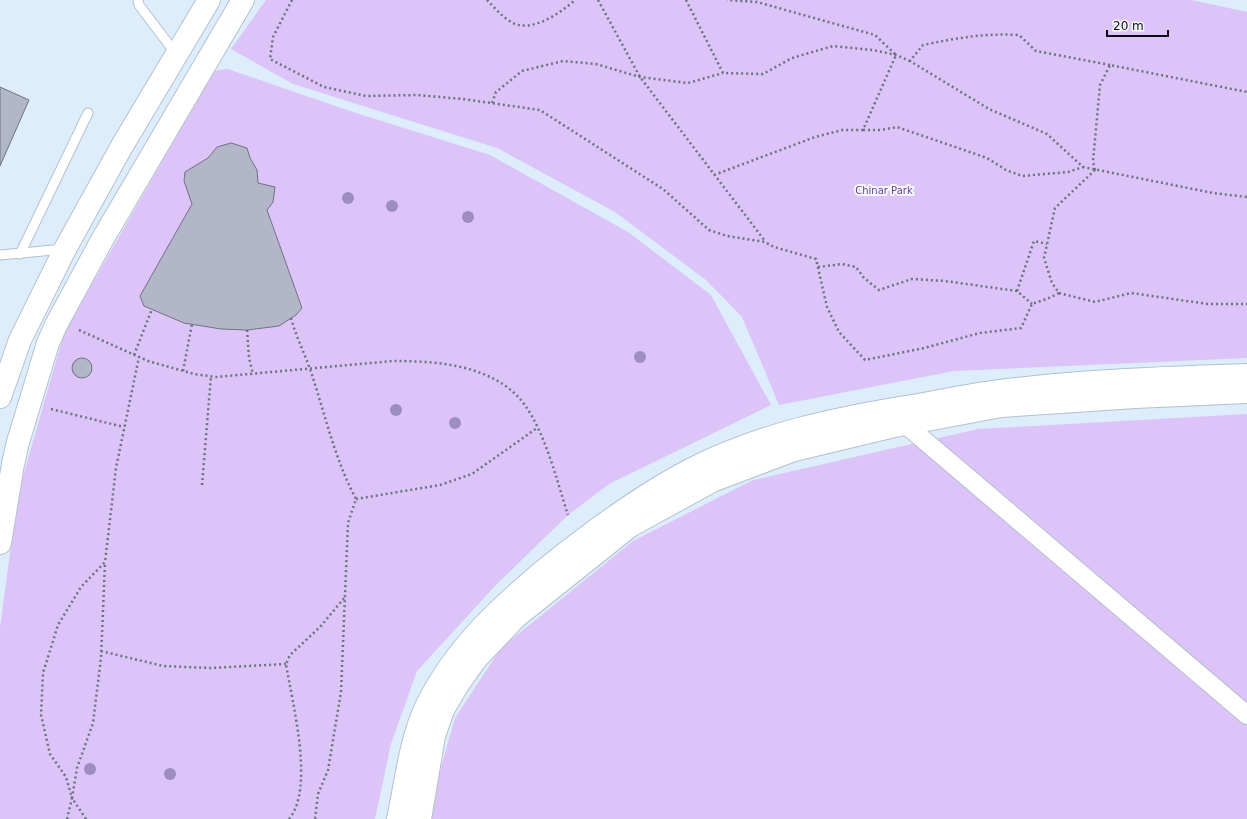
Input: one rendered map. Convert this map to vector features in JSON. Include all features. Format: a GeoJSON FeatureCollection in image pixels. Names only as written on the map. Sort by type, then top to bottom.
{"type":"FeatureCollection","features":[{"type":"Feature","properties":{"kind":"street"},"geometry":{"type":"LineString","coordinates":[[0,397],[20,340],[65,249],[122,146],[209,0]]}},
{"type":"Feature","properties":{"kind":"street"},"geometry":{"type":"LineString","coordinates":[[0,543],[12,464],[48,343],[56,325],[102,240],[243,0]]}},
{"type":"Feature","properties":{"kind":"street"},"geometry":{"type":"LineString","coordinates":[[398,819],[415,739],[425,710],[442,676],[456,658],[490,618],[521,590],[584,539],[620,512],[693,469],[770,437],[824,422],[894,409],[1016,389],[1247,375]]}},
{"type":"Feature","properties":{"kind":"street"},"geometry":{"type":"LineString","coordinates":[[420,819],[434,736],[443,710],[457,686],[476,659],[516,617],[630,526],[712,480],[794,450],[905,424],[1001,406],[1135,397],[1247,392]]}},
{"type":"Feature","properties":{"kind":"street"},"geometry":{"type":"LineString","coordinates":[[905,424],[1247,715]]}},
{"type":"Feature","properties":{"kind":"lane"},"geometry":{"type":"LineString","coordinates":[[138,0],[138,5],[176,55]]}},
{"type":"Feature","properties":{"kind":"lane"},"geometry":{"type":"LineString","coordinates":[[20,254],[88,113]]}},
{"type":"Feature","properties":{"kind":"lane"},"geometry":{"type":"LineString","coordinates":[[0,255],[65,249]]}},
{"type":"Feature","properties":{"kind":"path"},"geometry":{"type":"LineString","coordinates":[[292,0],[273,37],[270,59],[324,87],[366,96],[417,95],[540,110],[663,190],[709,230],[727,236],[765,242],[774,247],[816,259],[827,307],[838,332],[865,360],[924,348],[980,333],[1021,328],[1032,304],[1059,293],[1095,302],[1131,293],[1208,304],[1247,304]]}},
{"type":"Feature","properties":{"kind":"path"},"geometry":{"type":"LineString","coordinates":[[487,0],[503,16],[514,24],[530,25],[546,19],[575,0]]}},
{"type":"Feature","properties":{"kind":"path"},"geometry":{"type":"LineString","coordinates":[[598,0],[640,77],[765,242]]}},
{"type":"Feature","properties":{"kind":"path"},"geometry":{"type":"LineString","coordinates":[[686,0],[723,73]]}},
{"type":"Feature","properties":{"kind":"path"},"geometry":{"type":"LineString","coordinates":[[727,0],[757,2],[875,35],[896,55]]}},
{"type":"Feature","properties":{"kind":"path"},"geometry":{"type":"LineString","coordinates":[[910,61],[915,57],[923,44],[982,34],[1019,35],[1036,50],[1247,92]]}},
{"type":"Feature","properties":{"kind":"path"},"geometry":{"type":"LineString","coordinates":[[492,103],[496,92],[522,71],[563,61],[596,64],[640,77],[688,83],[723,73],[763,74],[792,58],[833,46],[872,50],[896,55],[910,61],[989,109],[1047,134],[1083,167],[1213,193],[1247,197]]}},
{"type":"Feature","properties":{"kind":"path"},"geometry":{"type":"LineString","coordinates":[[863,130],[896,55]]}},
{"type":"Feature","properties":{"kind":"path"},"geometry":{"type":"LineString","coordinates":[[1095,170],[1093,161],[1100,85],[1110,65]]}},
{"type":"Feature","properties":{"kind":"path"},"geometry":{"type":"LineString","coordinates":[[714,175],[816,137],[842,130],[881,130],[896,128],[987,158],[1006,170],[1022,176],[1068,172],[1083,167]]}},
{"type":"Feature","properties":{"kind":"path"},"geometry":{"type":"LineString","coordinates":[[1059,293],[1052,282],[1044,258],[1055,208],[1095,170]]}},
{"type":"Feature","properties":{"kind":"path"},"geometry":{"type":"LineString","coordinates":[[1017,291],[1034,241],[1047,244]]}},
{"type":"Feature","properties":{"kind":"path"},"geometry":{"type":"LineString","coordinates":[[818,267],[842,264],[856,267],[864,278],[879,290],[912,279],[945,281],[1017,291],[1032,304]]}},
{"type":"Feature","properties":{"kind":"path"},"geometry":{"type":"LineString","coordinates":[[134,355],[152,309]]}},
{"type":"Feature","properties":{"kind":"path"},"geometry":{"type":"LineString","coordinates":[[290,318],[298,342],[310,367],[346,479],[356,499],[348,523],[341,692],[328,770],[318,794],[315,819]]}},
{"type":"Feature","properties":{"kind":"path"},"geometry":{"type":"LineString","coordinates":[[183,371],[192,324]]}},
{"type":"Feature","properties":{"kind":"path"},"geometry":{"type":"LineString","coordinates":[[79,330],[139,358],[183,371],[211,376],[253,374],[310,367],[393,361],[421,361],[450,364],[492,379],[512,392],[526,408],[537,428],[550,459],[568,515]]}},
{"type":"Feature","properties":{"kind":"path"},"geometry":{"type":"LineString","coordinates":[[247,330],[249,358],[253,374]]}},
{"type":"Feature","properties":{"kind":"path"},"geometry":{"type":"LineString","coordinates":[[67,819],[77,768],[93,723],[101,651],[105,562],[116,468],[139,358]]}},
{"type":"Feature","properties":{"kind":"path"},"geometry":{"type":"LineString","coordinates":[[202,485],[211,376]]}},
{"type":"Feature","properties":{"kind":"path"},"geometry":{"type":"LineString","coordinates":[[51,409],[124,427]]}},
{"type":"Feature","properties":{"kind":"path"},"geometry":{"type":"LineString","coordinates":[[356,499],[397,494],[440,485],[472,474],[537,428]]}},
{"type":"Feature","properties":{"kind":"path"},"geometry":{"type":"LineString","coordinates":[[86,819],[72,798],[66,777],[50,754],[41,715],[43,673],[58,625],[81,587],[105,562]]}},
{"type":"Feature","properties":{"kind":"path"},"geometry":{"type":"LineString","coordinates":[[289,819],[294,813],[302,786],[301,756],[286,664],[290,655],[320,627],[345,597]]}},
{"type":"Feature","properties":{"kind":"path"},"geometry":{"type":"LineString","coordinates":[[101,651],[163,666],[210,668],[286,664]]}},
{"type":"Feature","properties":{"kind":"green space","name":"Chinar Park"},"geometry":{"type":"Polygon","coordinates":[[[266,0],[1192,0],[1247,12],[1247,358],[954,371],[779,405],[742,317],[706,280],[615,212],[497,148],[293,84],[231,49],[266,0]]]}},
{"type":"Feature","properties":{"kind":"green space"},"geometry":{"type":"Polygon","coordinates":[[[228,69],[353,112],[490,155],[628,232],[711,295],[771,405],[609,484],[568,515],[495,586],[417,671],[391,744],[375,819],[0,819],[0,628],[18,494],[62,340],[69,324],[214,71],[228,69]]]}},
{"type":"Feature","properties":{"kind":"green space"},"geometry":{"type":"Polygon","coordinates":[[[1247,414],[1247,819],[426,819],[455,718],[501,648],[633,541],[753,480],[978,429],[1247,414]]]}},
{"type":"Feature","properties":{"kind":"building"},"geometry":{"type":"Polygon","coordinates":[[[0,87],[29,100],[0,166],[0,87]]]}},
{"type":"Feature","properties":{"kind":"building"},"geometry":{"type":"Polygon","coordinates":[[[231,143],[247,148],[250,158],[257,170],[258,183],[275,187],[273,202],[267,210],[302,308],[296,315],[279,326],[247,330],[221,329],[184,323],[144,306],[140,296],[192,204],[184,181],[185,172],[208,158],[217,147],[231,143]]]}},
{"type":"Feature","properties":{"kind":"building"},"geometry":{"type":"Polygon","coordinates":[[[82,358],[89,361],[92,368],[89,375],[82,378],[75,375],[72,368],[75,361],[82,358]]]}}]}
